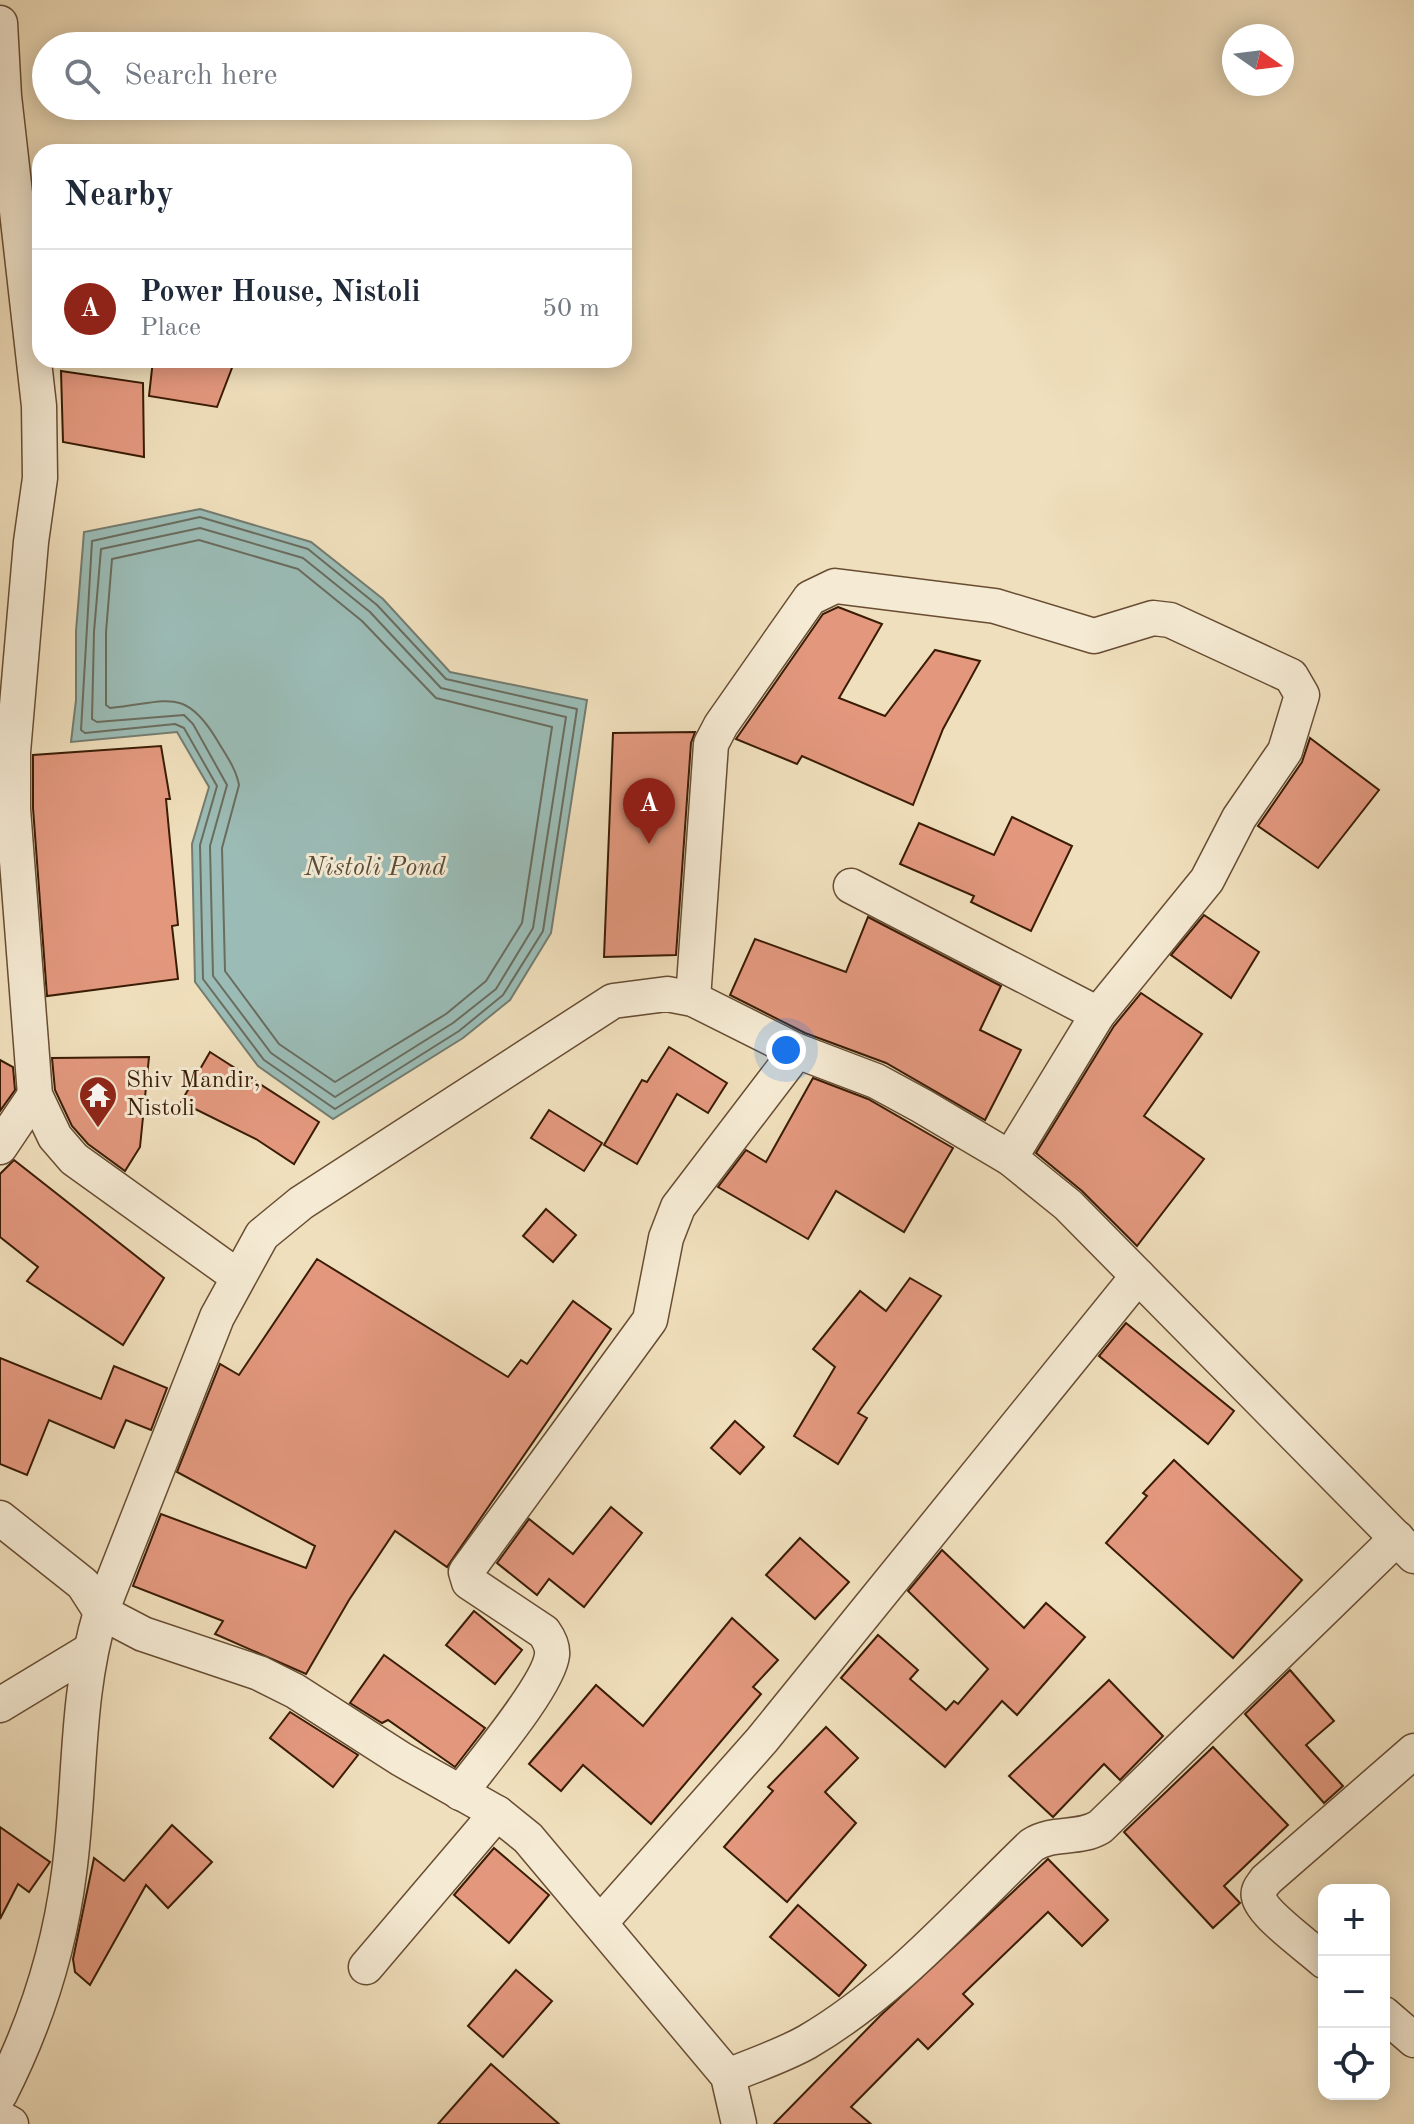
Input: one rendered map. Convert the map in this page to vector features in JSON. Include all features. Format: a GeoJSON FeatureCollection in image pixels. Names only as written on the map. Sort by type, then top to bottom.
{"type":"FeatureCollection","features":[{"type":"Feature","properties":{"kind":"street"},"geometry":{"type":"LineString","coordinates":[[0,23],[4,96],[32,344]]}},
{"type":"Feature","properties":{"kind":"street"},"geometry":{"type":"LineString","coordinates":[[35,368],[39,406],[40,478],[31,542],[13,752],[13,809],[35,1095],[55,1137],[74,1159],[237,1276]]}},
{"type":"Feature","properties":{"kind":"street"},"geometry":{"type":"LineString","coordinates":[[693,999],[711,744],[810,598],[835,586],[995,606],[1094,636],[1153,618],[1170,620],[1291,676],[1299,685],[1302,695],[1285,751],[1239,818],[1207,880],[1098,1014],[1010,1158]]}},
{"type":"Feature","properties":{"kind":"street"},"geometry":{"type":"LineString","coordinates":[[851,886],[1098,1014]]}},
{"type":"Feature","properties":{"kind":"street"},"geometry":{"type":"LineString","coordinates":[[0,2094],[44,1994],[60,1934],[70,1871],[89,1651],[101,1612],[217,1317],[237,1276],[262,1235],[301,1203],[613,1001],[667,994],[693,999],[797,1051],[876,1081],[1041,1179],[1405,1547],[1100,1827],[1076,1836],[1044,1837],[1032,1845],[886,1986],[805,2043],[728,2076]]}},
{"type":"Feature","properties":{"kind":"street"},"geometry":{"type":"LineString","coordinates":[[460,1793],[533,1694],[552,1656],[550,1641],[544,1632],[469,1582],[466,1572],[472,1558],[535,1481],[650,1320],[666,1238],[678,1207],[797,1051]]}},
{"type":"Feature","properties":{"kind":"street"},"geometry":{"type":"LineString","coordinates":[[0,1147],[35,1095]]}},
{"type":"Feature","properties":{"kind":"street"},"geometry":{"type":"LineString","coordinates":[[600,1923],[762,1740],[1138,1276]]}},
{"type":"Feature","properties":{"kind":"street"},"geometry":{"type":"LineString","coordinates":[[0,1518],[83,1584],[101,1612],[143,1634],[259,1673],[295,1691],[497,1813],[528,1838],[728,2076],[739,2124]]}},
{"type":"Feature","properties":{"kind":"street"},"geometry":{"type":"LineString","coordinates":[[0,1705],[89,1651]]}},
{"type":"Feature","properties":{"kind":"street"},"geometry":{"type":"LineString","coordinates":[[1318,1956],[1268,1912],[1259,1901],[1259,1891],[1266,1880],[1414,1751]]}},
{"type":"Feature","properties":{"kind":"street"},"geometry":{"type":"LineString","coordinates":[[366,1967],[497,1813]]}},
{"type":"Feature","properties":{"kind":"street"},"geometry":{"type":"LineString","coordinates":[[1390,2019],[1414,2040]]}},
{"type":"Feature","properties":{"kind":"street"},"geometry":{"type":"LineString","coordinates":[[0,2118],[11,2124]]}},
{"type":"Feature","properties":{"kind":"water","name":"Nistoli Pond"},"geometry":{"type":"Polygon","coordinates":[[[200,509],[311,542],[383,599],[450,672],[587,700],[551,933],[510,1000],[463,1038],[333,1119],[258,1066],[195,982],[192,844],[209,787],[177,732],[71,742],[84,532],[200,509]]]}},
{"type":"Feature","properties":{"kind":"building"},"geometry":{"type":"Polygon","coordinates":[[[152,368],[232,368],[217,407],[149,396],[152,368]]]}},
{"type":"Feature","properties":{"kind":"building"},"geometry":{"type":"Polygon","coordinates":[[[61,371],[143,383],[144,457],[63,442],[61,371]]]}},
{"type":"Feature","properties":{"kind":"building"},"geometry":{"type":"Polygon","coordinates":[[[838,607],[882,624],[839,698],[885,716],[935,650],[980,661],[943,729],[913,805],[802,756],[797,764],[736,739],[823,614],[838,607]]]}},
{"type":"Feature","properties":{"kind":"building"},"geometry":{"type":"Polygon","coordinates":[[[695,732],[691,743],[676,955],[604,957],[613,733],[695,732]]]}},
{"type":"Feature","properties":{"kind":"building"},"geometry":{"type":"Polygon","coordinates":[[[1310,738],[1379,790],[1318,868],[1258,826],[1302,762],[1310,738]]]}},
{"type":"Feature","properties":{"kind":"building"},"geometry":{"type":"Polygon","coordinates":[[[161,746],[170,799],[166,799],[178,925],[172,926],[178,979],[47,996],[33,808],[33,755],[161,746]]]}},
{"type":"Feature","properties":{"kind":"building"},"geometry":{"type":"Polygon","coordinates":[[[1012,817],[1072,846],[1031,931],[971,902],[974,896],[900,864],[919,823],[994,855],[1012,817]]]}},
{"type":"Feature","properties":{"kind":"building"},"geometry":{"type":"Polygon","coordinates":[[[1204,915],[1259,952],[1231,998],[1171,955],[1204,915]]]}},
{"type":"Feature","properties":{"kind":"building"},"geometry":{"type":"Polygon","coordinates":[[[868,917],[1001,986],[980,1030],[1021,1050],[985,1120],[886,1063],[805,1033],[730,995],[755,939],[846,972],[868,917]]]}},
{"type":"Feature","properties":{"kind":"building"},"geometry":{"type":"Polygon","coordinates":[[[1141,993],[1202,1034],[1144,1116],[1204,1159],[1137,1246],[1082,1191],[1036,1153],[1114,1026],[1141,993]]]}},
{"type":"Feature","properties":{"kind":"building"},"geometry":{"type":"Polygon","coordinates":[[[669,1047],[727,1083],[708,1113],[677,1094],[637,1164],[604,1145],[642,1080],[647,1082],[669,1047]]]}},
{"type":"Feature","properties":{"kind":"building"},"geometry":{"type":"Polygon","coordinates":[[[210,1052],[319,1122],[294,1164],[256,1139],[181,1102],[210,1052]]]}},
{"type":"Feature","properties":{"kind":"building","name":"Shiv Mandir, Nistoli"},"geometry":{"type":"Polygon","coordinates":[[[149,1057],[140,1147],[125,1171],[88,1144],[72,1126],[55,1090],[52,1058],[149,1057]]]}},
{"type":"Feature","properties":{"kind":"building"},"geometry":{"type":"Polygon","coordinates":[[[0,1060],[13,1067],[15,1090],[0,1111],[0,1060]]]}},
{"type":"Feature","properties":{"kind":"building"},"geometry":{"type":"Polygon","coordinates":[[[813,1078],[868,1099],[953,1148],[904,1232],[836,1191],[808,1239],[718,1187],[746,1150],[766,1162],[813,1078]]]}},
{"type":"Feature","properties":{"kind":"building"},"geometry":{"type":"Polygon","coordinates":[[[549,1110],[602,1143],[584,1171],[531,1138],[549,1110]]]}},
{"type":"Feature","properties":{"kind":"building"},"geometry":{"type":"Polygon","coordinates":[[[14,1160],[164,1278],[123,1345],[27,1281],[38,1267],[0,1237],[0,1174],[14,1160]]]}},
{"type":"Feature","properties":{"kind":"building"},"geometry":{"type":"Polygon","coordinates":[[[546,1209],[576,1235],[553,1262],[523,1236],[546,1209]]]}},
{"type":"Feature","properties":{"kind":"building"},"geometry":{"type":"Polygon","coordinates":[[[317,1259],[508,1377],[521,1360],[527,1364],[573,1301],[611,1329],[447,1567],[395,1531],[349,1600],[306,1674],[215,1634],[223,1621],[133,1586],[161,1514],[306,1568],[315,1546],[177,1472],[220,1364],[239,1375],[317,1259]]]}},
{"type":"Feature","properties":{"kind":"building"},"geometry":{"type":"Polygon","coordinates":[[[910,1278],[941,1296],[858,1413],[867,1418],[838,1464],[794,1436],[835,1367],[813,1349],[860,1291],[886,1311],[910,1278]]]}},
{"type":"Feature","properties":{"kind":"building"},"geometry":{"type":"Polygon","coordinates":[[[1126,1323],[1234,1411],[1208,1444],[1099,1356],[1126,1323]]]}},
{"type":"Feature","properties":{"kind":"building"},"geometry":{"type":"Polygon","coordinates":[[[0,1358],[101,1399],[114,1366],[167,1388],[151,1430],[126,1420],[114,1448],[49,1420],[27,1475],[0,1464],[0,1358]]]}},
{"type":"Feature","properties":{"kind":"building"},"geometry":{"type":"Polygon","coordinates":[[[735,1421],[764,1447],[740,1474],[711,1448],[735,1421]]]}},
{"type":"Feature","properties":{"kind":"building"},"geometry":{"type":"Polygon","coordinates":[[[1174,1460],[1302,1580],[1233,1658],[1106,1543],[1147,1496],[1143,1493],[1174,1460]]]}},
{"type":"Feature","properties":{"kind":"building"},"geometry":{"type":"Polygon","coordinates":[[[611,1507],[642,1533],[584,1607],[549,1579],[537,1595],[497,1563],[529,1519],[573,1554],[611,1507]]]}},
{"type":"Feature","properties":{"kind":"building"},"geometry":{"type":"Polygon","coordinates":[[[800,1538],[849,1582],[815,1619],[766,1575],[800,1538]]]}},
{"type":"Feature","properties":{"kind":"building"},"geometry":{"type":"Polygon","coordinates":[[[942,1550],[1024,1628],[1046,1603],[1085,1637],[1017,1715],[1002,1701],[945,1767],[841,1678],[878,1635],[918,1670],[910,1679],[946,1710],[954,1701],[958,1704],[988,1669],[908,1591],[942,1550]]]}},
{"type":"Feature","properties":{"kind":"building"},"geometry":{"type":"Polygon","coordinates":[[[474,1611],[522,1650],[495,1684],[446,1645],[474,1611]]]}},
{"type":"Feature","properties":{"kind":"building"},"geometry":{"type":"Polygon","coordinates":[[[732,1618],[778,1660],[753,1687],[761,1694],[651,1824],[583,1765],[561,1791],[529,1764],[596,1685],[643,1726],[732,1618]]]}},
{"type":"Feature","properties":{"kind":"building"},"geometry":{"type":"Polygon","coordinates":[[[384,1655],[485,1728],[455,1767],[388,1720],[382,1723],[350,1703],[384,1655]]]}},
{"type":"Feature","properties":{"kind":"building"},"geometry":{"type":"Polygon","coordinates":[[[1290,1670],[1334,1721],[1306,1745],[1343,1786],[1324,1803],[1245,1714],[1290,1670]]]}},
{"type":"Feature","properties":{"kind":"building"},"geometry":{"type":"Polygon","coordinates":[[[1109,1680],[1163,1736],[1120,1780],[1104,1764],[1053,1817],[1009,1776],[1109,1680]]]}},
{"type":"Feature","properties":{"kind":"building"},"geometry":{"type":"Polygon","coordinates":[[[290,1712],[358,1755],[333,1787],[270,1738],[290,1712]]]}},
{"type":"Feature","properties":{"kind":"building"},"geometry":{"type":"Polygon","coordinates":[[[826,1727],[858,1758],[825,1792],[856,1823],[787,1902],[724,1847],[773,1791],[768,1787],[826,1727]]]}},
{"type":"Feature","properties":{"kind":"building"},"geometry":{"type":"Polygon","coordinates":[[[1213,1747],[1288,1825],[1224,1886],[1240,1903],[1213,1928],[1124,1832],[1213,1747]]]}},
{"type":"Feature","properties":{"kind":"building"},"geometry":{"type":"Polygon","coordinates":[[[172,1825],[212,1862],[168,1908],[146,1885],[90,1985],[75,1972],[73,1959],[94,1858],[124,1881],[172,1825]]]}},
{"type":"Feature","properties":{"kind":"building"},"geometry":{"type":"Polygon","coordinates":[[[0,1827],[50,1862],[29,1892],[18,1884],[0,1919],[0,1827]]]}},
{"type":"Feature","properties":{"kind":"building"},"geometry":{"type":"Polygon","coordinates":[[[494,1848],[549,1895],[509,1943],[454,1895],[494,1848]]]}},
{"type":"Feature","properties":{"kind":"building"},"geometry":{"type":"Polygon","coordinates":[[[1048,1859],[1108,1920],[1082,1946],[1048,1912],[963,1994],[973,2004],[928,2049],[918,2039],[851,2107],[871,2124],[774,2124],[880,2016],[1048,1859]]]}},
{"type":"Feature","properties":{"kind":"building"},"geometry":{"type":"Polygon","coordinates":[[[798,1905],[866,1965],[839,1996],[770,1937],[798,1905]]]}},
{"type":"Feature","properties":{"kind":"building"},"geometry":{"type":"Polygon","coordinates":[[[516,1970],[552,2001],[503,2057],[468,2026],[516,1970]]]}},
{"type":"Feature","properties":{"kind":"building"},"geometry":{"type":"Polygon","coordinates":[[[491,2064],[559,2124],[438,2124],[491,2064]]]}},
{"type":"Feature","properties":{"kind":"place","name":"Power House, Nistoli"},"geometry":{"type":"Point","coordinates":[649,844]}},
{"type":"Feature","properties":{"kind":"place","name":"Shiv Mandir, Nistoli"},"geometry":{"type":"Point","coordinates":[98,1129]}}]}
